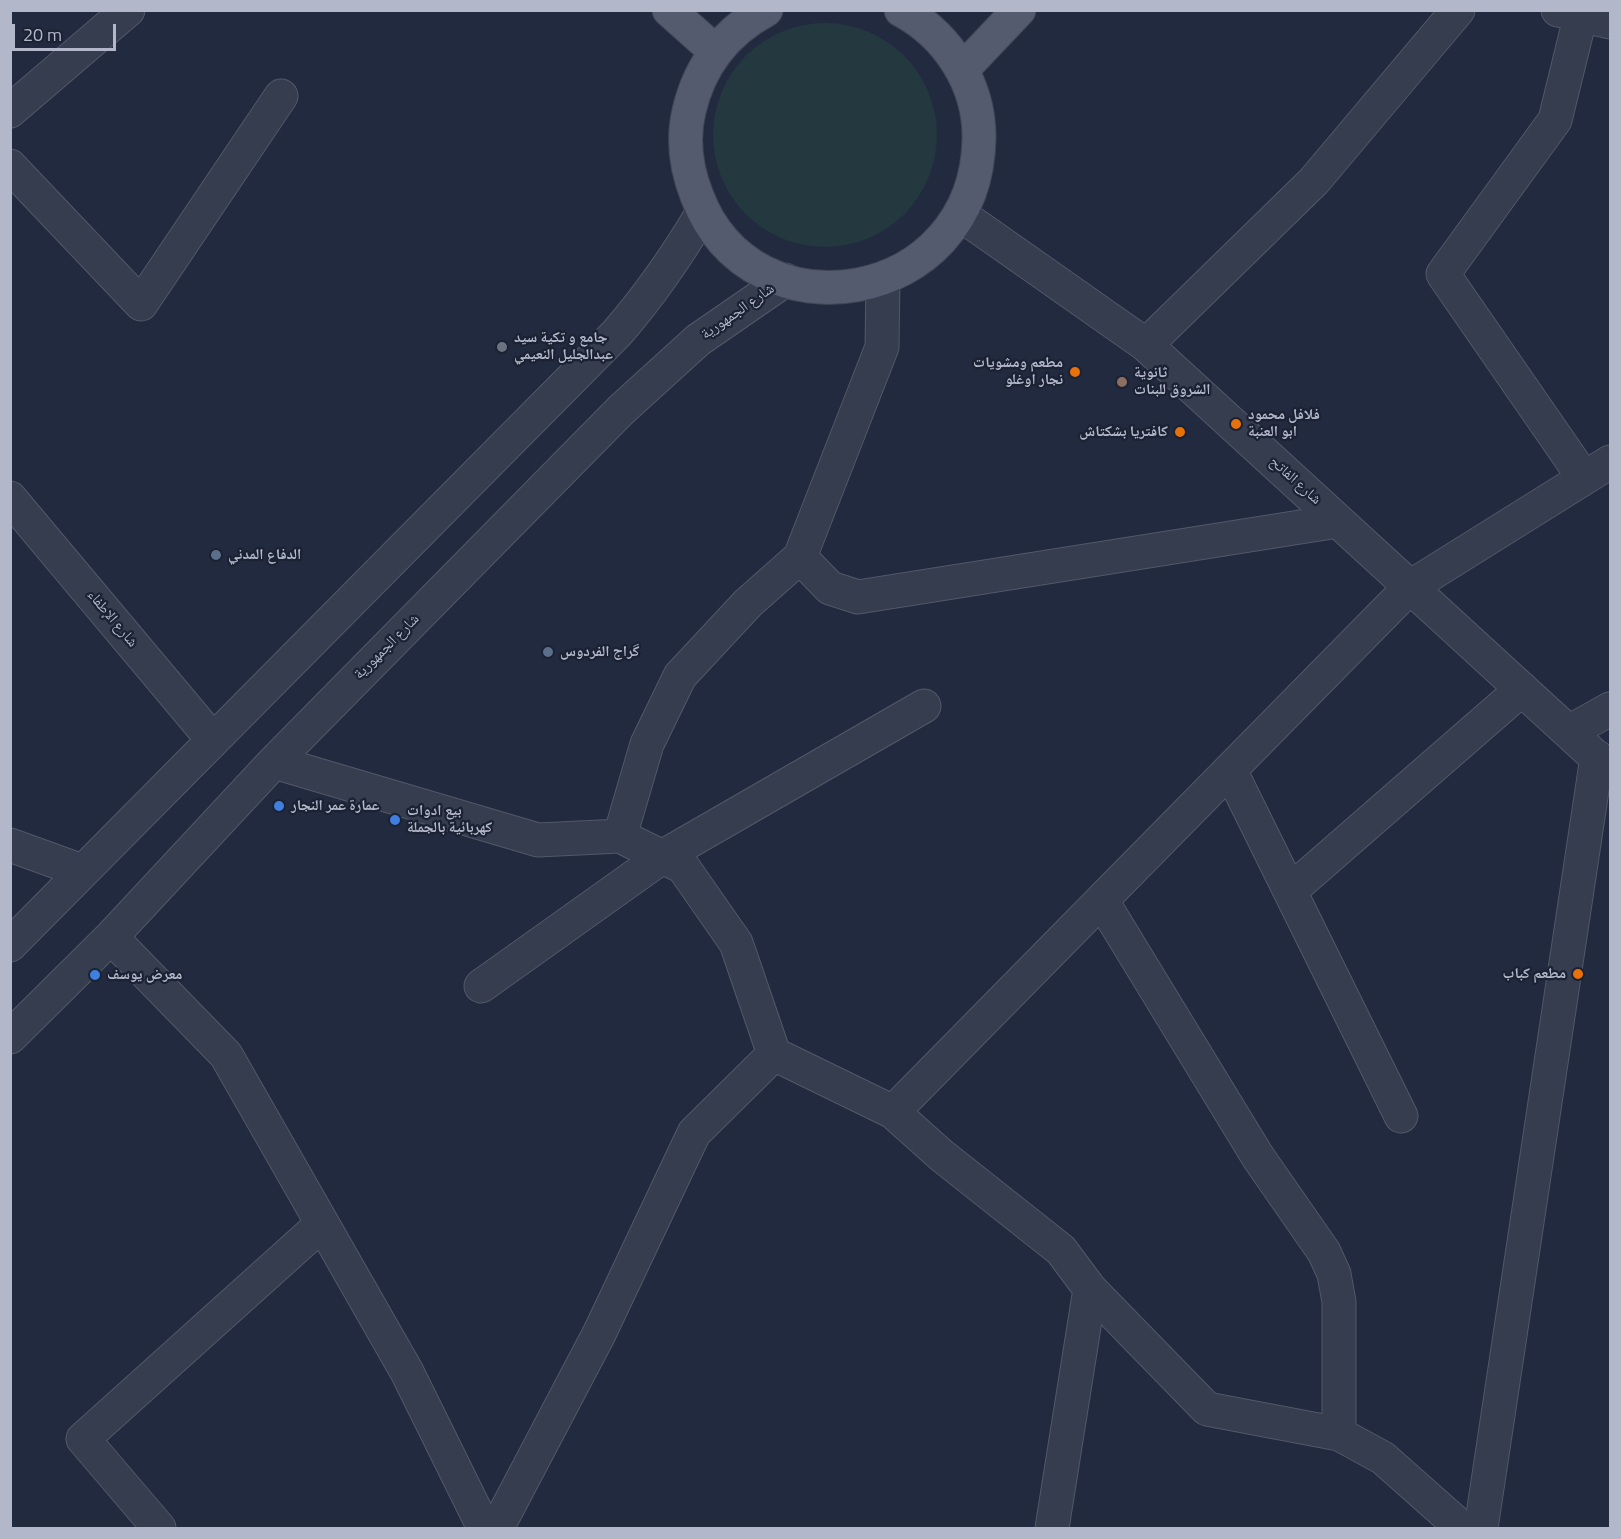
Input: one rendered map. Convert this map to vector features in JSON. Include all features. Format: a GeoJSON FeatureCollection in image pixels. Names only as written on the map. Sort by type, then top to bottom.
{"type":"FeatureCollection","features":[{"type":"Feature","properties":{"kind":"main road"},"geometry":{"type":"LineString","coordinates":[[669,10],[715,51]]}},
{"type":"Feature","properties":{"kind":"main road"},"geometry":{"type":"LineString","coordinates":[[766,10],[745,22],[715,51],[694,88],[685,130],[688,172],[703,212],[724,241],[752,265],[785,280],[834,288],[883,280],[923,258],[940,243],[961,215],[979,168],[980,117],[963,69],[942,41],[913,13]]}},
{"type":"Feature","properties":{"kind":"main road"},"geometry":{"type":"LineString","coordinates":[[963,69],[1019,10]]}},
{"type":"Feature","properties":{"kind":"street"},"geometry":{"type":"LineString","coordinates":[[10,111],[128,10]]}},
{"type":"Feature","properties":{"kind":"street"},"geometry":{"type":"LineString","coordinates":[[1146,345],[1314,181],[1458,10]]}},
{"type":"Feature","properties":{"kind":"street"},"geometry":{"type":"LineString","coordinates":[[893,1112],[1410,587],[1597,470],[1443,274],[1555,120],[1583,15]]}},
{"type":"Feature","properties":{"kind":"street"},"geometry":{"type":"LineString","coordinates":[[10,166],[141,304],[281,96]]}},
{"type":"Feature","properties":{"kind":"street"},"geometry":{"type":"LineString","coordinates":[[10,945],[617,333],[661,279],[703,212]]}},
{"type":"Feature","properties":{"kind":"street","name":"شارع الفاتح"},"geometry":{"type":"LineString","coordinates":[[961,215],[1146,345],[1604,763]]}},
{"type":"Feature","properties":{"kind":"street","name":"شارع الجمهورية"},"geometry":{"type":"LineString","coordinates":[[10,1037],[111,937],[274,762],[651,381],[698,340],[785,280]]}},
{"type":"Feature","properties":{"kind":"street"},"geometry":{"type":"LineString","coordinates":[[620,836],[646,744],[680,676],[748,603],[800,557],[882,347],[883,280]]}},
{"type":"Feature","properties":{"kind":"street","name":"شارع الإطفاء"},"geometry":{"type":"LineString","coordinates":[[10,498],[213,740]]}},
{"type":"Feature","properties":{"kind":"street"},"geometry":{"type":"LineString","coordinates":[[800,557],[830,588],[858,597],[1338,520]]}},
{"type":"Feature","properties":{"kind":"street"},"geometry":{"type":"LineString","coordinates":[[1290,891],[1522,689]]}},
{"type":"Feature","properties":{"kind":"street"},"geometry":{"type":"LineString","coordinates":[[482,986],[662,857],[924,706]]}},
{"type":"Feature","properties":{"kind":"street"},"geometry":{"type":"LineString","coordinates":[[1569,732],[1611,709]]}},
{"type":"Feature","properties":{"kind":"street"},"geometry":{"type":"LineString","coordinates":[[274,762],[538,840],[620,836],[683,867],[736,943],[774,1054],[893,1112],[941,1155],[1061,1250],[1090,1288],[1207,1409],[1339,1434],[1383,1458],[1462,1528]]}},
{"type":"Feature","properties":{"kind":"street"},"geometry":{"type":"LineString","coordinates":[[1481,1528],[1604,763]]}},
{"type":"Feature","properties":{"kind":"street"},"geometry":{"type":"LineString","coordinates":[[1230,770],[1401,1116]]}},
{"type":"Feature","properties":{"kind":"street"},"geometry":{"type":"LineString","coordinates":[[10,844],[82,871]]}},
{"type":"Feature","properties":{"kind":"street"},"geometry":{"type":"LineString","coordinates":[[1102,901],[1258,1157],[1324,1252],[1334,1274],[1339,1302],[1339,1434]]}},
{"type":"Feature","properties":{"kind":"street"},"geometry":{"type":"LineString","coordinates":[[111,937],[226,1055],[407,1372],[484,1528]]}},
{"type":"Feature","properties":{"kind":"street"},"geometry":{"type":"LineString","coordinates":[[497,1528],[599,1334],[694,1133],[774,1054]]}},
{"type":"Feature","properties":{"kind":"street"},"geometry":{"type":"LineString","coordinates":[[159,1528],[83,1439],[322,1224]]}},
{"type":"Feature","properties":{"kind":"street"},"geometry":{"type":"LineString","coordinates":[[1052,1528],[1090,1288]]}},
{"type":"Feature","properties":{"kind":"shaded area"},"geometry":{"type":"Polygon","coordinates":[[[814,23],[836,23],[868,31],[878,36],[896,48],[912,64],[929,92],[935,113],[937,135],[935,157],[929,178],[912,206],[896,222],[868,239],[836,247],[814,247],[782,239],[772,234],[754,222],[738,206],[721,178],[713,146],[713,124],[721,92],[726,82],[738,64],[754,48],[782,31],[814,23]]]}},
{"type":"Feature","properties":{"kind":"place","name":"جامع و تكية سيد عبدالجليل النعيمي"},"geometry":{"type":"Point","coordinates":[502,347]}},
{"type":"Feature","properties":{"kind":"place","name":"مطعم ومشويات نجار اوغلو"},"geometry":{"type":"Point","coordinates":[1075,372]}},
{"type":"Feature","properties":{"kind":"place","name":"ثانوية الشروق للبنات"},"geometry":{"type":"Point","coordinates":[1122,382]}},
{"type":"Feature","properties":{"kind":"place","name":"فلافل محمود ابو العنبة"},"geometry":{"type":"Point","coordinates":[1236,424]}},
{"type":"Feature","properties":{"kind":"place","name":"كافتريا بشكتاش"},"geometry":{"type":"Point","coordinates":[1180,432]}},
{"type":"Feature","properties":{"kind":"place","name":"الدفاع المدني"},"geometry":{"type":"Point","coordinates":[216,555]}},
{"type":"Feature","properties":{"kind":"place","name":"گراج الفردوس"},"geometry":{"type":"Point","coordinates":[548,652]}},
{"type":"Feature","properties":{"kind":"place","name":"عمارة عمر النجار"},"geometry":{"type":"Point","coordinates":[279,806]}},
{"type":"Feature","properties":{"kind":"place","name":"بيع ادوات كهربائية بالجملة"},"geometry":{"type":"Point","coordinates":[395,820]}},
{"type":"Feature","properties":{"kind":"place","name":"مطعم كباب"},"geometry":{"type":"Point","coordinates":[1578,974]}},
{"type":"Feature","properties":{"kind":"place","name":"معرض يوسف"},"geometry":{"type":"Point","coordinates":[95,975]}}]}
